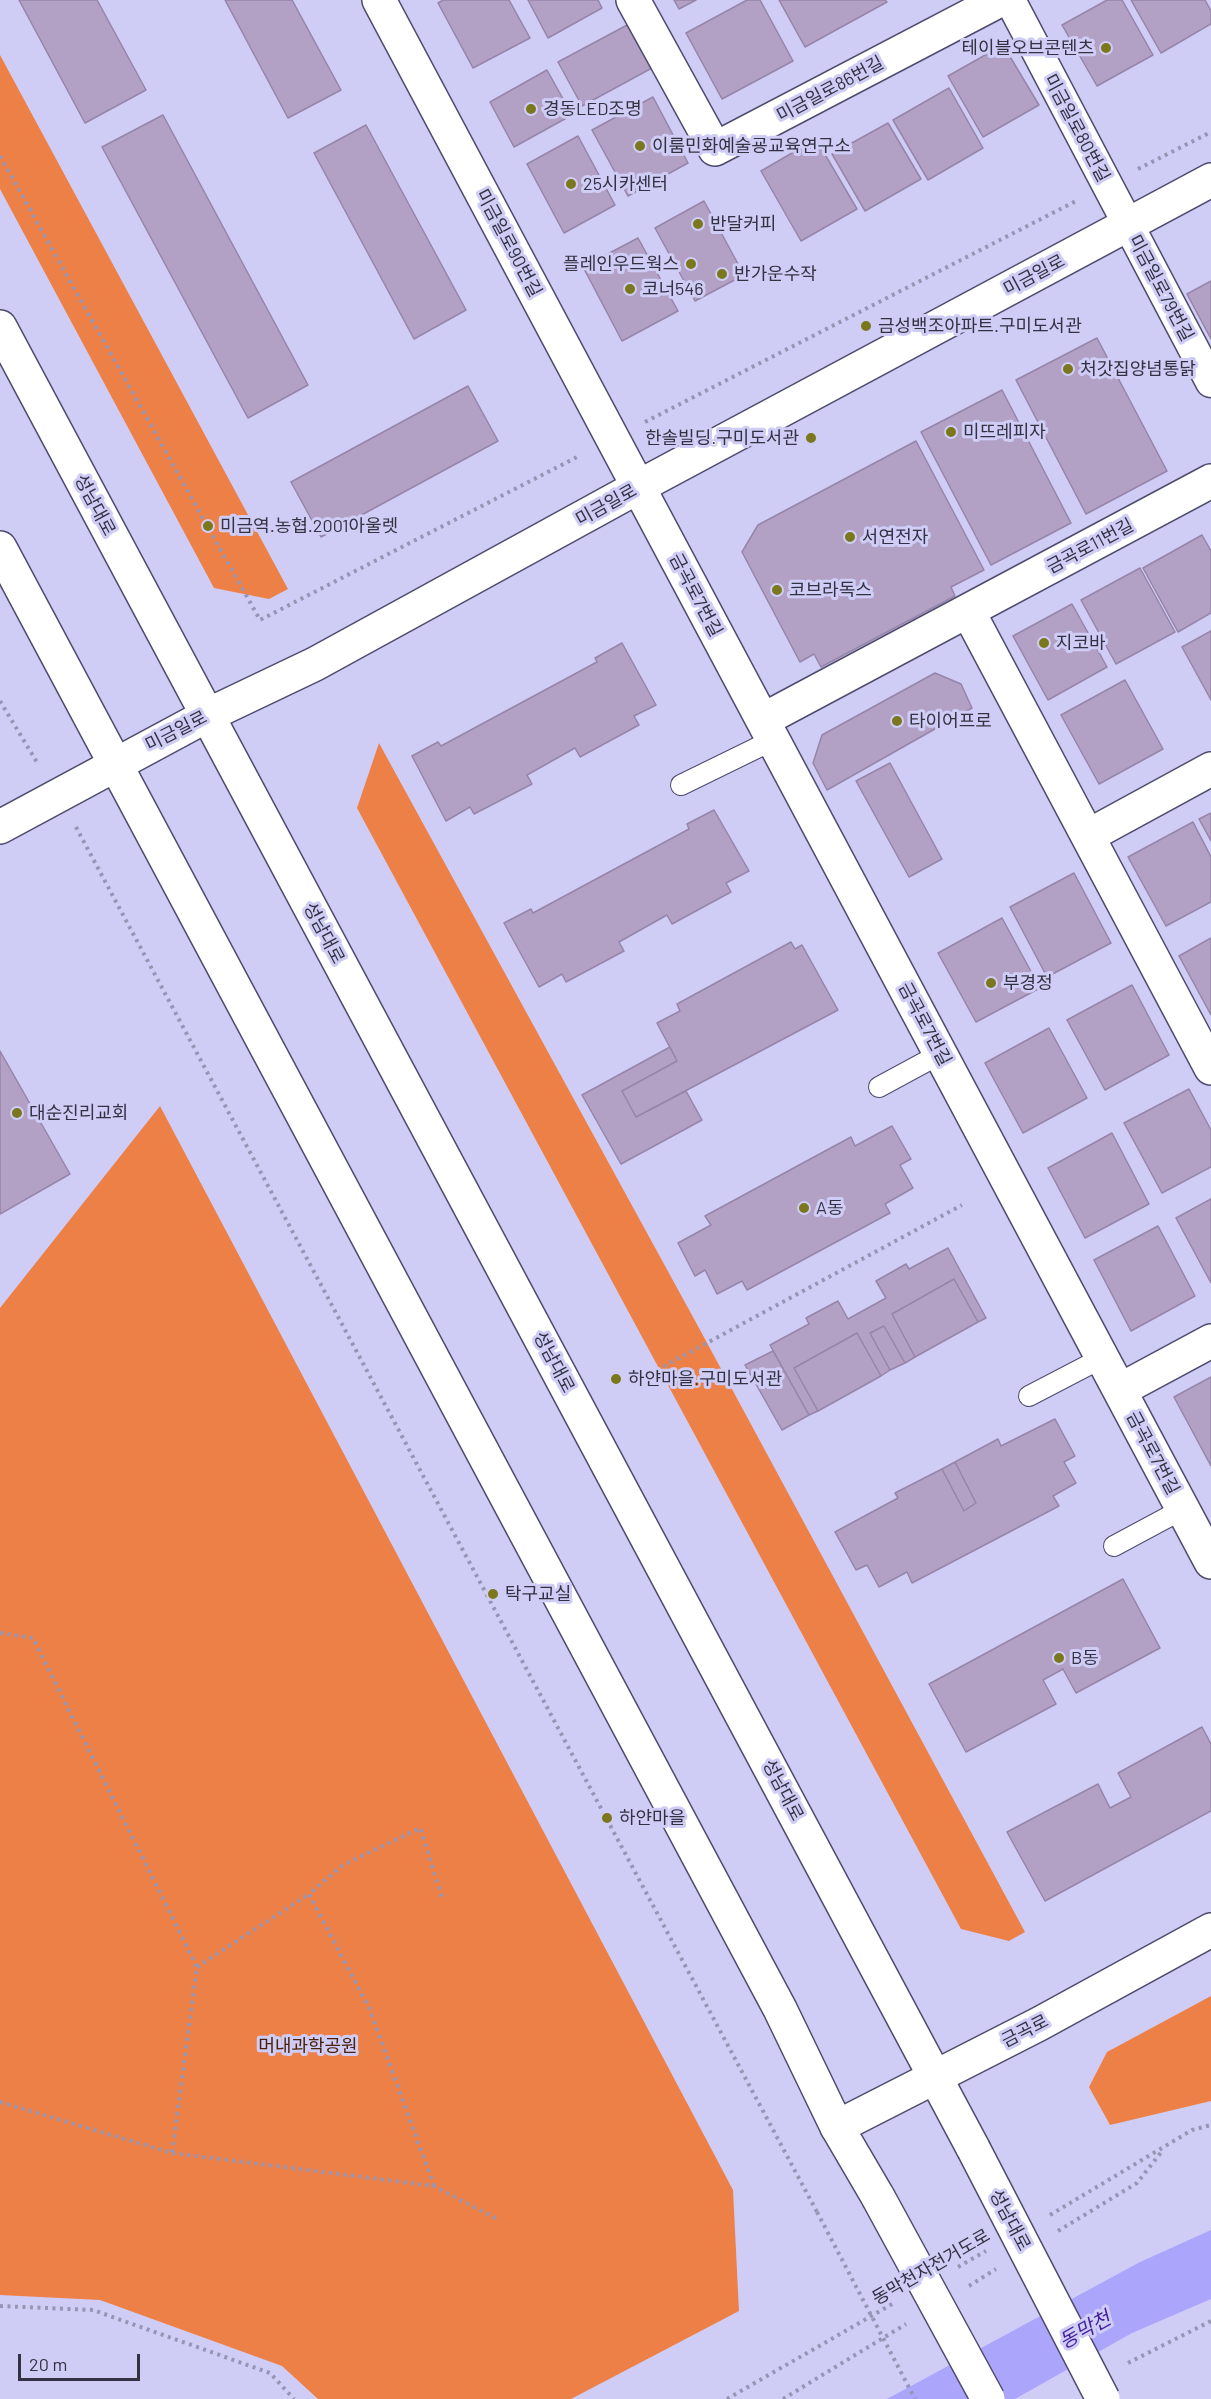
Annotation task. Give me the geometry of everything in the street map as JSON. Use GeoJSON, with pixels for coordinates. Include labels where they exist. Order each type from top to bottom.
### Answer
{"type":"FeatureCollection","features":[{"type":"Feature","properties":{"kind":"street","name":"미금일로90번길"},"geometry":{"type":"LineString","coordinates":[[379,0],[638,487]]}},
{"type":"Feature","properties":{"kind":"street","name":"미금일로86번길"},"geometry":{"type":"LineString","coordinates":[[633,0],[715,149],[1000,0]]}},
{"type":"Feature","properties":{"kind":"street","name":"미금일로80번길"},"geometry":{"type":"LineString","coordinates":[[1010,0],[1129,225]]}},
{"type":"Feature","properties":{"kind":"street","name":"미금일로"},"geometry":{"type":"LineString","coordinates":[[0,827],[208,715],[315,664],[638,487],[1211,180]]}},
{"type":"Feature","properties":{"kind":"street","name":"미금일로79번길"},"geometry":{"type":"LineString","coordinates":[[1129,225],[1211,382]]}},
{"type":"Feature","properties":{"kind":"street","name":"성남대로"},"geometry":{"type":"LineString","coordinates":[[0,327],[936,2076],[1103,2399]]}},
{"type":"Feature","properties":{"kind":"street","name":"금곡로11번길"},"geometry":{"type":"LineString","coordinates":[[768,730],[968,611],[1211,482]]}},
{"type":"Feature","properties":{"kind":"street","name":"금곡로7번길"},"geometry":{"type":"LineString","coordinates":[[638,487],[1211,1562]]}},
{"type":"Feature","properties":{"kind":"street"},"geometry":{"type":"LineString","coordinates":[[0,548],[780,2009],[837,2127],[878,2197],[988,2399]]}},
{"type":"Feature","properties":{"kind":"street"},"geometry":{"type":"LineString","coordinates":[[968,611],[1211,1068]]}},
{"type":"Feature","properties":{"kind":"street"},"geometry":{"type":"LineString","coordinates":[[1088,836],[1211,769]]}},
{"type":"Feature","properties":{"kind":"street"},"geometry":{"type":"LineString","coordinates":[[1120,1390],[1211,1341]]}},
{"type":"Feature","properties":{"kind":"street","name":"금곡로"},"geometry":{"type":"LineString","coordinates":[[837,2127],[1039,2024],[1211,1930]]}},
{"type":"Feature","properties":{"kind":"lane"},"geometry":{"type":"LineString","coordinates":[[681,785],[768,730]]}},
{"type":"Feature","properties":{"kind":"lane"},"geometry":{"type":"LineString","coordinates":[[879,1087],[940,1054]]}},
{"type":"Feature","properties":{"kind":"lane"},"geometry":{"type":"LineString","coordinates":[[1029,1396],[1102,1358]]}},
{"type":"Feature","properties":{"kind":"lane"},"geometry":{"type":"LineString","coordinates":[[1114,1546],[1183,1509]]}},
{"type":"Feature","properties":{"kind":"path"},"geometry":{"type":"LineString","coordinates":[[1137,170],[1211,132]]}},
{"type":"Feature","properties":{"kind":"path"},"geometry":{"type":"LineString","coordinates":[[0,156],[260,620],[588,452]]}},
{"type":"Feature","properties":{"kind":"path"},"geometry":{"type":"LineString","coordinates":[[640,424],[1084,197]]}},
{"type":"Feature","properties":{"kind":"path"},"geometry":{"type":"LineString","coordinates":[[75,825],[915,2399]]}},
{"type":"Feature","properties":{"kind":"path"},"geometry":{"type":"LineString","coordinates":[[657,1370],[962,1205]]}},
{"type":"Feature","properties":{"kind":"path"},"geometry":{"type":"LineString","coordinates":[[0,1633],[33,1638],[197,1967],[172,2153]]}},
{"type":"Feature","properties":{"kind":"path"},"geometry":{"type":"LineString","coordinates":[[197,1967],[309,1894],[343,1865],[420,1828],[444,1900]]}},
{"type":"Feature","properties":{"kind":"path"},"geometry":{"type":"LineString","coordinates":[[309,1894],[370,2010],[434,2186]]}},
{"type":"Feature","properties":{"kind":"path"},"geometry":{"type":"LineString","coordinates":[[0,2102],[172,2153],[434,2186],[496,2220]]}},
{"type":"Feature","properties":{"kind":"path"},"geometry":{"type":"LineString","coordinates":[[1042,2219],[1192,2130],[1211,2125]]}},
{"type":"Feature","properties":{"kind":"path"},"geometry":{"type":"LineString","coordinates":[[1056,2232],[1137,2183],[1165,2147]]}},
{"type":"Feature","properties":{"kind":"path","name":"동막천자전거도로"},"geometry":{"type":"LineString","coordinates":[[951,2271],[991,2248]]}},
{"type":"Feature","properties":{"kind":"path"},"geometry":{"type":"LineString","coordinates":[[965,2288],[1006,2263]]}},
{"type":"Feature","properties":{"kind":"path","name":"동막천자전거도로"},"geometry":{"type":"LineString","coordinates":[[727,2399],[900,2300]]}},
{"type":"Feature","properties":{"kind":"path"},"geometry":{"type":"LineString","coordinates":[[0,2306],[93,2310],[270,2373],[294,2399]]}},
{"type":"Feature","properties":{"kind":"path"},"geometry":{"type":"LineString","coordinates":[[783,2399],[915,2319]]}},
{"type":"Feature","properties":{"kind":"path"},"geometry":{"type":"LineString","coordinates":[[1119,2368],[1211,2321]]}},
{"type":"Feature","properties":{"kind":"green space"},"geometry":{"type":"Polygon","coordinates":[[[0,55],[288,589],[269,599],[214,588],[0,189],[0,55]]]}},
{"type":"Feature","properties":{"kind":"green space"},"geometry":{"type":"Polygon","coordinates":[[[379,743],[699,1328],[1025,1932],[1009,1941],[961,1929],[357,808],[379,743]]]}},
{"type":"Feature","properties":{"kind":"green space","name":"머내과학공원"},"geometry":{"type":"Polygon","coordinates":[[[160,1106],[733,2190],[739,2311],[571,2399],[318,2399],[282,2366],[100,2300],[0,2295],[0,1308],[160,1106]]]}},
{"type":"Feature","properties":{"kind":"green space"},"geometry":{"type":"Polygon","coordinates":[[[1211,1996],[1211,2101],[1110,2125],[1089,2087],[1107,2052],[1211,1996]]]}},
{"type":"Feature","properties":{"kind":"water","name":"동막천"},"geometry":{"type":"Polygon","coordinates":[[[1211,2230],[1211,2299],[1132,2333],[1015,2399],[887,2399],[1140,2262],[1211,2230]]]}},
{"type":"Feature","properties":{"kind":"building"},"geometry":{"type":"Polygon","coordinates":[[[19,0],[97,0],[146,90],[85,123],[19,0]]]}},
{"type":"Feature","properties":{"kind":"building"},"geometry":{"type":"Polygon","coordinates":[[[225,0],[292,0],[341,90],[288,118],[225,0]]]}},
{"type":"Feature","properties":{"kind":"building"},"geometry":{"type":"Polygon","coordinates":[[[443,0],[509,0],[530,38],[473,68],[438,3],[443,0]]]}},
{"type":"Feature","properties":{"kind":"building"},"geometry":{"type":"Polygon","coordinates":[[[528,0],[598,0],[602,8],[548,38],[528,0]]]}},
{"type":"Feature","properties":{"kind":"building"},"geometry":{"type":"Polygon","coordinates":[[[674,0],[696,0],[679,9],[674,0]]]}},
{"type":"Feature","properties":{"kind":"building"},"geometry":{"type":"Polygon","coordinates":[[[747,0],[760,0],[793,61],[722,99],[686,33],[747,0]]]}},
{"type":"Feature","properties":{"kind":"building"},"geometry":{"type":"Polygon","coordinates":[[[779,0],[885,0],[887,2],[805,47],[779,0]]]}},
{"type":"Feature","properties":{"kind":"building"},"geometry":{"type":"Polygon","coordinates":[[[1107,0],[1122,0],[1153,55],[1097,86],[1062,25],[1107,0]]]}},
{"type":"Feature","properties":{"kind":"building"},"geometry":{"type":"Polygon","coordinates":[[[1131,0],[1205,0],[1211,11],[1211,24],[1161,53],[1131,0]]]}},
{"type":"Feature","properties":{"kind":"building"},"geometry":{"type":"Polygon","coordinates":[[[629,24],[652,68],[582,106],[558,62],[629,24]]]}},
{"type":"Feature","properties":{"kind":"building"},"geometry":{"type":"Polygon","coordinates":[[[1003,45],[1039,105],[983,137],[948,76],[1003,45]]]}},
{"type":"Feature","properties":{"kind":"building","name":"경동LED조명"},"geometry":{"type":"Polygon","coordinates":[[[547,70],[572,115],[514,147],[490,102],[547,70]]]}},
{"type":"Feature","properties":{"kind":"building"},"geometry":{"type":"Polygon","coordinates":[[[949,88],[983,148],[928,180],[893,120],[949,88]]]}},
{"type":"Feature","properties":{"kind":"building","name":"이룸민화예술굥교육연구소"},"geometry":{"type":"Polygon","coordinates":[[[653,97],[688,163],[628,196],[592,130],[653,97]]]}},
{"type":"Feature","properties":{"kind":"building"},"geometry":{"type":"Polygon","coordinates":[[[163,115],[308,385],[248,418],[102,147],[163,115]]]}},
{"type":"Feature","properties":{"kind":"building"},"geometry":{"type":"Polygon","coordinates":[[[888,123],[921,179],[865,211],[832,154],[888,123]]]}},
{"type":"Feature","properties":{"kind":"building"},"geometry":{"type":"Polygon","coordinates":[[[366,125],[466,310],[414,339],[314,153],[366,125]]]}},
{"type":"Feature","properties":{"kind":"building","name":"25시카센터"},"geometry":{"type":"Polygon","coordinates":[[[578,136],[615,205],[564,233],[527,164],[578,136]]]}},
{"type":"Feature","properties":{"kind":"building"},"geometry":{"type":"Polygon","coordinates":[[[816,139],[857,209],[801,241],[761,171],[816,139]]]}},
{"type":"Feature","properties":{"kind":"building"},"geometry":{"type":"Polygon","coordinates":[[[704,201],[744,275],[695,301],[655,228],[704,201]]]}},
{"type":"Feature","properties":{"kind":"building","name":"코너546"},"geometry":{"type":"Polygon","coordinates":[[[638,238],[678,311],[622,341],[583,267],[638,238]]]}},
{"type":"Feature","properties":{"kind":"building"},"geometry":{"type":"Polygon","coordinates":[[[1211,281],[1211,339],[1187,294],[1211,281]]]}},
{"type":"Feature","properties":{"kind":"building"},"geometry":{"type":"Polygon","coordinates":[[[1097,338],[1167,471],[1086,514],[1016,380],[1097,338]]]}},
{"type":"Feature","properties":{"kind":"building"},"geometry":{"type":"Polygon","coordinates":[[[468,386],[498,441],[321,537],[291,482],[468,386]]]}},
{"type":"Feature","properties":{"kind":"building"},"geometry":{"type":"Polygon","coordinates":[[[1002,390],[1071,523],[991,565],[921,432],[1002,390]]]}},
{"type":"Feature","properties":{"kind":"building"},"geometry":{"type":"Polygon","coordinates":[[[916,441],[984,570],[951,587],[955,596],[821,667],[814,654],[800,662],[742,552],[758,525],[916,441]]]}},
{"type":"Feature","properties":{"kind":"building"},"geometry":{"type":"Polygon","coordinates":[[[1202,535],[1211,551],[1211,613],[1178,632],[1143,568],[1202,535]]]}},
{"type":"Feature","properties":{"kind":"building"},"geometry":{"type":"Polygon","coordinates":[[[1140,568],[1175,632],[1116,664],[1081,600],[1140,568]]]}},
{"type":"Feature","properties":{"kind":"building"},"geometry":{"type":"Polygon","coordinates":[[[1072,604],[1107,667],[1048,700],[1013,636],[1072,604]]]}},
{"type":"Feature","properties":{"kind":"building"},"geometry":{"type":"Polygon","coordinates":[[[1211,631],[1211,700],[1182,647],[1211,631]]]}},
{"type":"Feature","properties":{"kind":"building"},"geometry":{"type":"Polygon","coordinates":[[[622,643],[656,705],[634,716],[639,725],[580,757],[575,748],[527,775],[532,784],[474,814],[470,807],[446,821],[412,756],[438,742],[441,746],[597,662],[595,658],[622,643]]]}},
{"type":"Feature","properties":{"kind":"building","name":"타이어프로"},"geometry":{"type":"Polygon","coordinates":[[[935,673],[961,684],[972,708],[827,790],[813,763],[822,735],[935,673]]]}},
{"type":"Feature","properties":{"kind":"building"},"geometry":{"type":"Polygon","coordinates":[[[1125,680],[1163,749],[1099,784],[1061,715],[1125,680]]]}},
{"type":"Feature","properties":{"kind":"building"},"geometry":{"type":"Polygon","coordinates":[[[890,763],[942,859],[909,877],[856,781],[890,763]]]}},
{"type":"Feature","properties":{"kind":"building"},"geometry":{"type":"Polygon","coordinates":[[[714,810],[749,871],[726,883],[731,892],[672,924],[667,915],[619,942],[624,951],[566,982],[562,974],[539,987],[504,923],[531,909],[533,913],[689,829],[687,824],[714,810]]]}},
{"type":"Feature","properties":{"kind":"building"},"geometry":{"type":"Polygon","coordinates":[[[1211,813],[1211,841],[1199,819],[1211,813]]]}},
{"type":"Feature","properties":{"kind":"building"},"geometry":{"type":"Polygon","coordinates":[[[1193,822],[1211,857],[1211,902],[1166,926],[1128,857],[1193,822]]]}},
{"type":"Feature","properties":{"kind":"building"},"geometry":{"type":"Polygon","coordinates":[[[1074,873],[1111,943],[1047,977],[1010,907],[1074,873]]]}},
{"type":"Feature","properties":{"kind":"building"},"geometry":{"type":"Polygon","coordinates":[[[1002,918],[1040,988],[976,1022],[938,953],[1002,918]]]}},
{"type":"Feature","properties":{"kind":"building"},"geometry":{"type":"Polygon","coordinates":[[[1211,938],[1211,1015],[1179,956],[1211,938]]]}},
{"type":"Feature","properties":{"kind":"building"},"geometry":{"type":"Polygon","coordinates":[[[791,942],[795,949],[802,945],[838,1010],[636,1117],[622,1091],[677,1061],[657,1023],[680,1011],[677,1004],[791,942]]]}},
{"type":"Feature","properties":{"kind":"building"},"geometry":{"type":"Polygon","coordinates":[[[1132,985],[1169,1055],[1105,1090],[1067,1020],[1132,985]]]}},
{"type":"Feature","properties":{"kind":"building"},"geometry":{"type":"Polygon","coordinates":[[[1049,1028],[1087,1098],[1023,1133],[985,1063],[1049,1028]]]}},
{"type":"Feature","properties":{"kind":"building"},"geometry":{"type":"Polygon","coordinates":[[[670,1047],[677,1061],[622,1091],[636,1117],[686,1091],[702,1120],[621,1164],[582,1095],[670,1047]]]}},
{"type":"Feature","properties":{"kind":"building","name":"대순진리교회"},"geometry":{"type":"Polygon","coordinates":[[[0,1051],[70,1174],[0,1214],[0,1051]]]}},
{"type":"Feature","properties":{"kind":"building"},"geometry":{"type":"Polygon","coordinates":[[[1189,1089],[1211,1130],[1211,1167],[1162,1193],[1124,1123],[1189,1089]]]}},
{"type":"Feature","properties":{"kind":"building","name":"A동"},"geometry":{"type":"Polygon","coordinates":[[[892,1126],[911,1159],[900,1165],[913,1188],[885,1204],[890,1213],[747,1290],[742,1281],[717,1294],[705,1270],[695,1276],[678,1243],[711,1225],[705,1216],[851,1137],[855,1146],[892,1126]]]}},
{"type":"Feature","properties":{"kind":"building"},"geometry":{"type":"Polygon","coordinates":[[[1112,1133],[1149,1204],[1085,1238],[1048,1168],[1112,1133]]]}},
{"type":"Feature","properties":{"kind":"building"},"geometry":{"type":"Polygon","coordinates":[[[1211,1199],[1211,1283],[1176,1218],[1211,1199]]]}},
{"type":"Feature","properties":{"kind":"building"},"geometry":{"type":"Polygon","coordinates":[[[1158,1226],[1195,1296],[1131,1331],[1094,1260],[1158,1226]]]}},
{"type":"Feature","properties":{"kind":"building"},"geometry":{"type":"Polygon","coordinates":[[[948,1248],[986,1318],[978,1322],[954,1279],[892,1314],[915,1357],[905,1363],[884,1326],[870,1333],[890,1370],[881,1376],[857,1333],[794,1368],[818,1411],[809,1415],[770,1345],[809,1324],[806,1318],[838,1301],[848,1319],[886,1298],[876,1281],[906,1264],[909,1269],[948,1248]]]}},
{"type":"Feature","properties":{"kind":"building"},"geometry":{"type":"Polygon","coordinates":[[[954,1279],[978,1322],[915,1357],[892,1314],[954,1279]]]}},
{"type":"Feature","properties":{"kind":"building"},"geometry":{"type":"Polygon","coordinates":[[[884,1326],[905,1363],[890,1370],[870,1333],[884,1326]]]}},
{"type":"Feature","properties":{"kind":"building"},"geometry":{"type":"Polygon","coordinates":[[[857,1333],[881,1376],[818,1411],[794,1368],[857,1333]]]}},
{"type":"Feature","properties":{"kind":"building"},"geometry":{"type":"Polygon","coordinates":[[[773,1351],[809,1415],[782,1430],[745,1365],[773,1351]]]}},
{"type":"Feature","properties":{"kind":"building"},"geometry":{"type":"Polygon","coordinates":[[[1211,1377],[1211,1466],[1174,1397],[1211,1377]]]}},
{"type":"Feature","properties":{"kind":"building"},"geometry":{"type":"Polygon","coordinates":[[[1055,1419],[1075,1456],[1064,1462],[1076,1483],[1053,1496],[1059,1506],[912,1583],[907,1572],[879,1587],[867,1565],[856,1570],[835,1532],[898,1498],[895,1493],[942,1469],[964,1511],[976,1503],[955,1462],[998,1439],[1001,1446],[1055,1419]]]}},
{"type":"Feature","properties":{"kind":"building"},"geometry":{"type":"Polygon","coordinates":[[[955,1462],[976,1503],[964,1511],[942,1469],[955,1462]]]}},
{"type":"Feature","properties":{"kind":"building","name":"B동"},"geometry":{"type":"Polygon","coordinates":[[[1123,1579],[1160,1648],[1076,1693],[1063,1669],[1043,1680],[1056,1704],[966,1752],[929,1684],[1123,1579]]]}},
{"type":"Feature","properties":{"kind":"building"},"geometry":{"type":"Polygon","coordinates":[[[1202,1727],[1211,1744],[1211,1811],[1045,1901],[1007,1832],[1098,1784],[1110,1808],[1131,1797],[1118,1773],[1202,1727]]]}},
{"type":"Feature","properties":{"kind":"place","name":"테이블오브콘텐츠"},"geometry":{"type":"Point","coordinates":[1106,48]}},
{"type":"Feature","properties":{"kind":"place","name":"경동LED조명"},"geometry":{"type":"Point","coordinates":[531,109]}},
{"type":"Feature","properties":{"kind":"place","name":"이룸민화예술굥교육연구소"},"geometry":{"type":"Point","coordinates":[640,146]}},
{"type":"Feature","properties":{"kind":"place","name":"25시카센터"},"geometry":{"type":"Point","coordinates":[571,184]}},
{"type":"Feature","properties":{"kind":"place","name":"반달커피"},"geometry":{"type":"Point","coordinates":[698,224]}},
{"type":"Feature","properties":{"kind":"place","name":"플레인우드웍스"},"geometry":{"type":"Point","coordinates":[691,264]}},
{"type":"Feature","properties":{"kind":"place","name":"반가운수작"},"geometry":{"type":"Point","coordinates":[722,274]}},
{"type":"Feature","properties":{"kind":"place","name":"코너546"},"geometry":{"type":"Point","coordinates":[630,289]}},
{"type":"Feature","properties":{"kind":"place","name":"금성백조아파트.구미도서관"},"geometry":{"type":"Point","coordinates":[866,326]}},
{"type":"Feature","properties":{"kind":"place","name":"처갓집양념통닭"},"geometry":{"type":"Point","coordinates":[1068,369]}},
{"type":"Feature","properties":{"kind":"place","name":"미뜨레피자"},"geometry":{"type":"Point","coordinates":[951,432]}},
{"type":"Feature","properties":{"kind":"place","name":"한솔빌딩.구미도서관"},"geometry":{"type":"Point","coordinates":[811,438]}},
{"type":"Feature","properties":{"kind":"place","name":"미금역.농협.2001아울렛"},"geometry":{"type":"Point","coordinates":[208,526]}},
{"type":"Feature","properties":{"kind":"place","name":"서연전자"},"geometry":{"type":"Point","coordinates":[850,537]}},
{"type":"Feature","properties":{"kind":"place","name":"코브라독스"},"geometry":{"type":"Point","coordinates":[777,590]}},
{"type":"Feature","properties":{"kind":"place","name":"지코바"},"geometry":{"type":"Point","coordinates":[1044,643]}},
{"type":"Feature","properties":{"kind":"place","name":"타이어프로"},"geometry":{"type":"Point","coordinates":[897,721]}},
{"type":"Feature","properties":{"kind":"place","name":"부경정"},"geometry":{"type":"Point","coordinates":[991,983]}},
{"type":"Feature","properties":{"kind":"place","name":"대순진리교회"},"geometry":{"type":"Point","coordinates":[17,1113]}},
{"type":"Feature","properties":{"kind":"place","name":"A동"},"geometry":{"type":"Point","coordinates":[804,1208]}},
{"type":"Feature","properties":{"kind":"place","name":"하얀마을.구미도서관"},"geometry":{"type":"Point","coordinates":[616,1379]}},
{"type":"Feature","properties":{"kind":"place","name":"탁구교실"},"geometry":{"type":"Point","coordinates":[493,1594]}},
{"type":"Feature","properties":{"kind":"place","name":"B동"},"geometry":{"type":"Point","coordinates":[1059,1658]}},
{"type":"Feature","properties":{"kind":"place","name":"하얀마을"},"geometry":{"type":"Point","coordinates":[607,1818]}}]}
